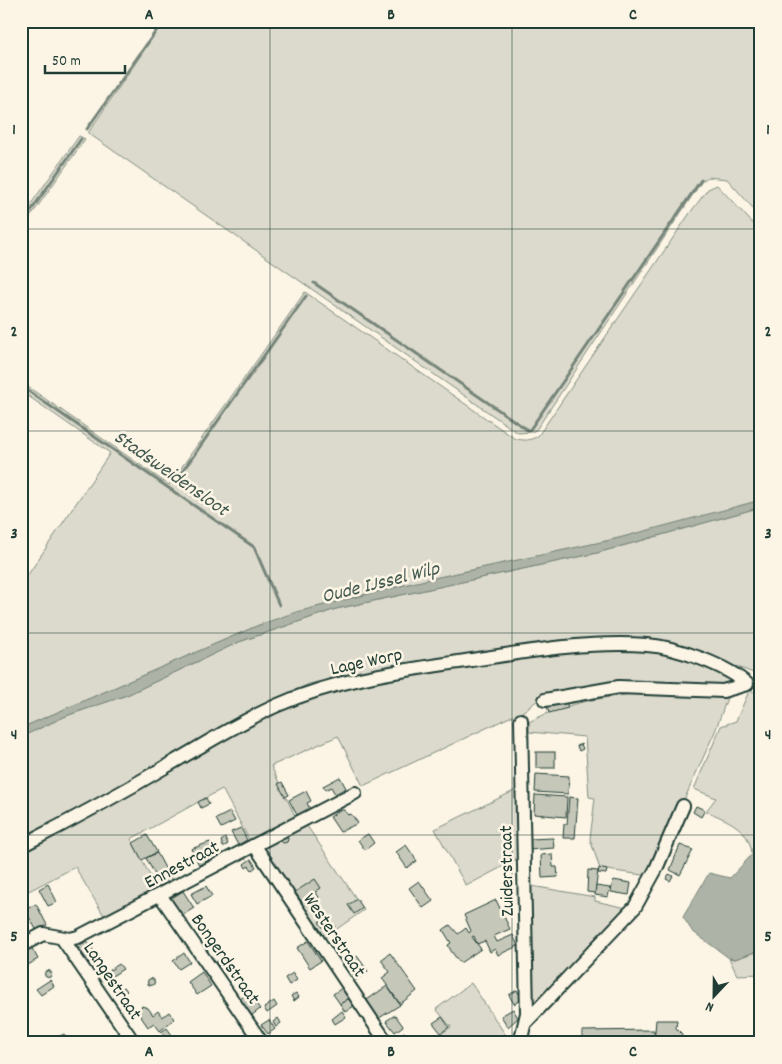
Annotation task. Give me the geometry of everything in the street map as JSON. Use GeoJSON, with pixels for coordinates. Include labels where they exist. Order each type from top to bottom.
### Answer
{"type":"FeatureCollection","features":[{"type":"Feature","properties":{"kind":"street","name":"Lage Worp"},"geometry":{"type":"LineString","coordinates":[[21,846],[89,811],[250,718],[318,690],[372,676],[548,649],[621,644],[647,645],[673,650],[722,668],[738,676],[747,684],[723,691],[620,687],[545,700]]}},
{"type":"Feature","properties":{"kind":"street","name":"Zuiderstraat"},"geometry":{"type":"LineString","coordinates":[[520,1043],[526,1022],[521,720]]}},
{"type":"Feature","properties":{"kind":"street","name":"Ennestraat"},"geometry":{"type":"LineString","coordinates":[[21,946],[43,934],[62,938],[78,937],[355,793]]}},
{"type":"Feature","properties":{"kind":"street","name":"Zuiderstraat"},"geometry":{"type":"LineString","coordinates":[[526,1022],[636,907],[656,869],[683,806]]}},
{"type":"Feature","properties":{"kind":"street","name":"Westerstraat"},"geometry":{"type":"LineString","coordinates":[[255,846],[387,1043]]}},
{"type":"Feature","properties":{"kind":"street","name":"Bongerdstraat"},"geometry":{"type":"LineString","coordinates":[[160,895],[262,1043]]}},
{"type":"Feature","properties":{"kind":"street","name":"Langestraat"},"geometry":{"type":"LineString","coordinates":[[62,938],[134,1043]]}},
{"type":"Feature","properties":{"kind":"shaded area"},"geometry":{"type":"Polygon","coordinates":[[[164,21],[761,21],[761,217],[727,179],[708,177],[702,181],[536,430],[518,433],[88,133],[164,21]]]}},
{"type":"Feature","properties":{"kind":"shaded area"},"geometry":{"type":"Polygon","coordinates":[[[79,136],[85,139],[21,230],[21,218],[79,136]]]}},
{"type":"Feature","properties":{"kind":"shaded area"},"geometry":{"type":"Polygon","coordinates":[[[717,185],[761,232],[761,500],[633,535],[391,588],[303,611],[259,625],[21,728],[21,585],[110,453],[21,391],[21,382],[169,485],[305,292],[514,438],[529,440],[538,436],[690,213],[708,189],[717,185]]]}},
{"type":"Feature","properties":{"kind":"shaded area"},"geometry":{"type":"Polygon","coordinates":[[[761,500],[761,507],[597,553],[336,609],[239,642],[127,695],[66,716],[21,737],[21,728],[259,625],[296,612],[425,580],[615,539],[761,500]]]}},
{"type":"Feature","properties":{"kind":"shaded area"},"geometry":{"type":"Polygon","coordinates":[[[761,507],[761,676],[681,645],[649,639],[608,638],[426,660],[352,674],[309,684],[265,704],[24,837],[21,830],[21,737],[66,716],[127,695],[239,642],[336,609],[597,553],[761,507]]]}},
{"type":"Feature","properties":{"kind":"shaded area"},"geometry":{"type":"Polygon","coordinates":[[[620,648],[668,651],[697,660],[734,680],[734,685],[584,689],[538,700],[517,716],[512,716],[363,786],[338,736],[271,766],[297,820],[252,845],[222,789],[131,839],[158,891],[106,919],[75,867],[21,895],[21,852],[132,794],[239,730],[268,715],[323,695],[364,683],[406,674],[492,661],[620,648]]]}},
{"type":"Feature","properties":{"kind":"shaded area"},"geometry":{"type":"Polygon","coordinates":[[[749,691],[761,692],[761,845],[752,854],[747,837],[742,831],[729,822],[706,811],[716,798],[694,789],[721,726],[736,721],[749,691]]]}},
{"type":"Feature","properties":{"kind":"shaded area"},"geometry":{"type":"Polygon","coordinates":[[[634,694],[728,695],[716,729],[650,876],[600,869],[590,839],[595,798],[589,797],[585,737],[529,732],[529,722],[567,706],[634,694]]]}},
{"type":"Feature","properties":{"kind":"shaded area"},"geometry":{"type":"Polygon","coordinates":[[[518,789],[519,858],[466,886],[435,829],[518,789]]]}},
{"type":"Feature","properties":{"kind":"shaded area"},"geometry":{"type":"Polygon","coordinates":[[[305,823],[364,910],[321,940],[263,847],[305,823]]]}},
{"type":"Feature","properties":{"kind":"shaded area"},"geometry":{"type":"Polygon","coordinates":[[[761,845],[761,950],[735,959],[729,958],[692,931],[683,917],[709,873],[730,878],[761,845]]]}},
{"type":"Feature","properties":{"kind":"shaded area"},"geometry":{"type":"Polygon","coordinates":[[[526,885],[595,897],[595,901],[631,909],[536,1007],[529,984],[526,885]]]}},
{"type":"Feature","properties":{"kind":"shaded area"},"geometry":{"type":"Polygon","coordinates":[[[761,950],[761,974],[737,975],[729,958],[735,959],[761,950]]]}},
{"type":"Feature","properties":{"kind":"shaded area"},"geometry":{"type":"Polygon","coordinates":[[[471,983],[511,1043],[437,1043],[434,1039],[451,1027],[436,1009],[471,983]]]}},
{"type":"Feature","properties":{"kind":"building"},"geometry":{"type":"Polygon","coordinates":[[[566,701],[568,708],[549,713],[547,706],[566,701]]]}},
{"type":"Feature","properties":{"kind":"building"},"geometry":{"type":"Polygon","coordinates":[[[581,744],[583,749],[579,751],[577,746],[581,744]]]}},
{"type":"Feature","properties":{"kind":"building"},"geometry":{"type":"Polygon","coordinates":[[[536,752],[555,752],[555,768],[536,768],[536,752]]]}},
{"type":"Feature","properties":{"kind":"building"},"geometry":{"type":"Polygon","coordinates":[[[536,774],[569,776],[568,794],[535,792],[536,774]]]}},
{"type":"Feature","properties":{"kind":"building"},"geometry":{"type":"Polygon","coordinates":[[[340,777],[346,788],[335,794],[331,787],[325,790],[323,786],[340,777]]]}},
{"type":"Feature","properties":{"kind":"building"},"geometry":{"type":"Polygon","coordinates":[[[282,782],[289,795],[285,797],[278,784],[282,782]]]}},
{"type":"Feature","properties":{"kind":"building"},"geometry":{"type":"Polygon","coordinates":[[[306,791],[311,801],[307,803],[310,809],[297,815],[289,800],[306,791]]]}},
{"type":"Feature","properties":{"kind":"building"},"geometry":{"type":"Polygon","coordinates":[[[535,795],[567,797],[566,817],[534,814],[535,795]]]}},
{"type":"Feature","properties":{"kind":"building"},"geometry":{"type":"Polygon","coordinates":[[[569,797],[578,798],[575,838],[563,838],[564,824],[567,824],[569,797]]]}},
{"type":"Feature","properties":{"kind":"building"},"geometry":{"type":"Polygon","coordinates":[[[206,798],[209,804],[201,808],[198,802],[206,798]]]}},
{"type":"Feature","properties":{"kind":"building"},"geometry":{"type":"Polygon","coordinates":[[[696,806],[705,810],[701,817],[693,812],[696,806]]]}},
{"type":"Feature","properties":{"kind":"building"},"geometry":{"type":"Polygon","coordinates":[[[340,810],[344,810],[348,815],[351,814],[358,823],[340,832],[330,817],[340,810]]]}},
{"type":"Feature","properties":{"kind":"building"},"geometry":{"type":"Polygon","coordinates":[[[230,812],[235,821],[221,828],[216,819],[230,812]]]}},
{"type":"Feature","properties":{"kind":"building"},"geometry":{"type":"Polygon","coordinates":[[[241,828],[247,840],[238,845],[231,832],[241,828]]]}},
{"type":"Feature","properties":{"kind":"building"},"geometry":{"type":"Polygon","coordinates":[[[368,834],[374,843],[365,850],[358,840],[368,834]]]}},
{"type":"Feature","properties":{"kind":"building"},"geometry":{"type":"Polygon","coordinates":[[[147,835],[157,852],[142,860],[133,843],[147,835]]]}},
{"type":"Feature","properties":{"kind":"building"},"geometry":{"type":"Polygon","coordinates":[[[284,835],[288,839],[284,843],[280,839],[284,835]]]}},
{"type":"Feature","properties":{"kind":"building"},"geometry":{"type":"Polygon","coordinates":[[[225,838],[228,844],[223,847],[221,841],[225,838]]]}},
{"type":"Feature","properties":{"kind":"building"},"geometry":{"type":"Polygon","coordinates":[[[553,838],[554,848],[529,850],[529,839],[553,838]]]}},
{"type":"Feature","properties":{"kind":"building"},"geometry":{"type":"Polygon","coordinates":[[[210,842],[215,851],[207,856],[209,860],[199,865],[191,849],[210,842]]]}},
{"type":"Feature","properties":{"kind":"building"},"geometry":{"type":"Polygon","coordinates":[[[406,845],[417,861],[407,868],[396,852],[406,845]]]}},
{"type":"Feature","properties":{"kind":"building"},"geometry":{"type":"Polygon","coordinates":[[[680,845],[693,850],[680,875],[670,870],[680,845]]]}},
{"type":"Feature","properties":{"kind":"building"},"geometry":{"type":"Polygon","coordinates":[[[157,853],[173,883],[162,888],[146,858],[157,853]]]}},
{"type":"Feature","properties":{"kind":"building"},"geometry":{"type":"Polygon","coordinates":[[[552,854],[553,867],[557,867],[558,877],[542,878],[541,855],[552,854]]]}},
{"type":"Feature","properties":{"kind":"building"},"geometry":{"type":"Polygon","coordinates":[[[251,859],[256,867],[252,870],[249,866],[246,868],[244,864],[251,859]]]}},
{"type":"Feature","properties":{"kind":"building"},"geometry":{"type":"Polygon","coordinates":[[[599,868],[607,870],[606,874],[598,873],[599,868]]]}},
{"type":"Feature","properties":{"kind":"building"},"geometry":{"type":"Polygon","coordinates":[[[588,870],[598,871],[595,893],[587,892],[588,870]]]}},
{"type":"Feature","properties":{"kind":"building"},"geometry":{"type":"Polygon","coordinates":[[[669,874],[673,876],[670,881],[666,879],[669,874]]]}},
{"type":"Feature","properties":{"kind":"building"},"geometry":{"type":"Polygon","coordinates":[[[315,879],[321,888],[315,892],[319,897],[307,905],[304,900],[302,902],[295,892],[315,879]]]}},
{"type":"Feature","properties":{"kind":"building"},"geometry":{"type":"Polygon","coordinates":[[[613,880],[631,883],[629,895],[611,892],[613,880]]]}},
{"type":"Feature","properties":{"kind":"building"},"geometry":{"type":"Polygon","coordinates":[[[419,881],[433,901],[423,908],[409,888],[419,881]]]}},
{"type":"Feature","properties":{"kind":"building"},"geometry":{"type":"Polygon","coordinates":[[[48,884],[57,902],[48,906],[39,889],[48,884]]]}},
{"type":"Feature","properties":{"kind":"building"},"geometry":{"type":"Polygon","coordinates":[[[206,886],[212,896],[197,904],[191,894],[206,886]]]}},
{"type":"Feature","properties":{"kind":"building"},"geometry":{"type":"Polygon","coordinates":[[[596,886],[610,888],[608,897],[595,895],[596,886]]]}},
{"type":"Feature","properties":{"kind":"building"},"geometry":{"type":"Polygon","coordinates":[[[183,891],[194,908],[181,916],[170,899],[183,891]]]}},
{"type":"Feature","properties":{"kind":"building"},"geometry":{"type":"Polygon","coordinates":[[[357,899],[363,908],[354,914],[348,905],[357,899]]]}},
{"type":"Feature","properties":{"kind":"building"},"geometry":{"type":"Polygon","coordinates":[[[496,900],[510,929],[494,936],[497,942],[513,935],[518,946],[498,955],[495,949],[490,952],[485,941],[477,944],[481,949],[460,963],[451,951],[448,945],[451,943],[443,930],[450,925],[458,934],[466,928],[469,933],[471,931],[464,915],[496,900]]]}},
{"type":"Feature","properties":{"kind":"building"},"geometry":{"type":"Polygon","coordinates":[[[36,904],[47,925],[37,931],[25,910],[36,904]]]}},
{"type":"Feature","properties":{"kind":"building"},"geometry":{"type":"Polygon","coordinates":[[[327,916],[335,927],[326,932],[319,922],[327,916]]]}},
{"type":"Feature","properties":{"kind":"building"},"geometry":{"type":"Polygon","coordinates":[[[87,941],[98,957],[89,963],[78,947],[87,941]]]}},
{"type":"Feature","properties":{"kind":"building"},"geometry":{"type":"Polygon","coordinates":[[[308,941],[321,961],[310,968],[297,948],[308,941]]]}},
{"type":"Feature","properties":{"kind":"building"},"geometry":{"type":"Polygon","coordinates":[[[30,945],[38,959],[23,968],[21,950],[30,945]]]}},
{"type":"Feature","properties":{"kind":"building"},"geometry":{"type":"Polygon","coordinates":[[[184,953],[190,962],[179,969],[173,961],[184,953]]]}},
{"type":"Feature","properties":{"kind":"building"},"geometry":{"type":"Polygon","coordinates":[[[390,953],[417,991],[400,1004],[382,978],[390,972],[381,960],[390,953]]]}},
{"type":"Feature","properties":{"kind":"building"},"geometry":{"type":"Polygon","coordinates":[[[357,956],[368,971],[356,980],[347,963],[357,956]]]}},
{"type":"Feature","properties":{"kind":"building"},"geometry":{"type":"Polygon","coordinates":[[[221,959],[223,963],[219,966],[216,962],[221,959]]]}},
{"type":"Feature","properties":{"kind":"building"},"geometry":{"type":"Polygon","coordinates":[[[119,964],[123,969],[109,978],[106,973],[119,964]]]}},
{"type":"Feature","properties":{"kind":"building"},"geometry":{"type":"Polygon","coordinates":[[[48,970],[52,974],[48,978],[44,974],[48,970]]]}},
{"type":"Feature","properties":{"kind":"building"},"geometry":{"type":"Polygon","coordinates":[[[202,972],[211,986],[197,995],[188,982],[202,972]]]}},
{"type":"Feature","properties":{"kind":"building"},"geometry":{"type":"Polygon","coordinates":[[[293,973],[297,980],[289,985],[285,978],[293,973]]]}},
{"type":"Feature","properties":{"kind":"building"},"geometry":{"type":"Polygon","coordinates":[[[151,978],[155,982],[151,986],[147,982],[151,978]]]}},
{"type":"Feature","properties":{"kind":"building"},"geometry":{"type":"Polygon","coordinates":[[[50,980],[54,986],[41,995],[36,989],[50,980]]]}},
{"type":"Feature","properties":{"kind":"building"},"geometry":{"type":"Polygon","coordinates":[[[345,986],[353,996],[340,1004],[333,994],[345,986]]]}},
{"type":"Feature","properties":{"kind":"building"},"geometry":{"type":"Polygon","coordinates":[[[387,986],[400,1005],[376,1020],[364,1002],[387,986]]]}},
{"type":"Feature","properties":{"kind":"building"},"geometry":{"type":"Polygon","coordinates":[[[124,987],[127,991],[121,995],[119,991],[124,987]]]}},
{"type":"Feature","properties":{"kind":"building"},"geometry":{"type":"Polygon","coordinates":[[[517,990],[522,999],[514,1004],[509,995],[517,990]]]}},
{"type":"Feature","properties":{"kind":"building"},"geometry":{"type":"Polygon","coordinates":[[[248,993],[260,1009],[251,1016],[239,1000],[248,993]]]}},
{"type":"Feature","properties":{"kind":"building"},"geometry":{"type":"Polygon","coordinates":[[[296,993],[299,997],[294,1001],[291,996],[296,993]]]}},
{"type":"Feature","properties":{"kind":"building"},"geometry":{"type":"Polygon","coordinates":[[[353,996],[357,1004],[345,1012],[340,1004],[353,996]]]}},
{"type":"Feature","properties":{"kind":"building"},"geometry":{"type":"Polygon","coordinates":[[[274,1001],[277,1006],[267,1013],[264,1008],[274,1001]]]}},
{"type":"Feature","properties":{"kind":"building"},"geometry":{"type":"Polygon","coordinates":[[[142,1006],[148,1008],[153,1015],[158,1011],[162,1017],[169,1012],[174,1019],[160,1031],[154,1023],[148,1027],[139,1014],[139,1009],[142,1006]]]}},
{"type":"Feature","properties":{"kind":"building"},"geometry":{"type":"Polygon","coordinates":[[[513,1009],[518,1018],[508,1027],[501,1016],[513,1009]]]}},
{"type":"Feature","properties":{"kind":"building"},"geometry":{"type":"Polygon","coordinates":[[[342,1011],[346,1017],[335,1024],[332,1019],[342,1011]]]}},
{"type":"Feature","properties":{"kind":"building"},"geometry":{"type":"Polygon","coordinates":[[[395,1015],[403,1026],[395,1032],[386,1021],[395,1015]]]}},
{"type":"Feature","properties":{"kind":"building"},"geometry":{"type":"Polygon","coordinates":[[[442,1017],[449,1027],[441,1033],[433,1023],[442,1017]]]}},
{"type":"Feature","properties":{"kind":"building"},"geometry":{"type":"Polygon","coordinates":[[[278,1018],[281,1023],[276,1027],[273,1022],[278,1018]]]}},
{"type":"Feature","properties":{"kind":"building"},"geometry":{"type":"Polygon","coordinates":[[[269,1020],[275,1029],[268,1034],[261,1025],[269,1020]]]}},
{"type":"Feature","properties":{"kind":"building"},"geometry":{"type":"Polygon","coordinates":[[[656,1020],[677,1020],[676,1028],[682,1034],[681,1041],[654,1043],[656,1020]]]}},
{"type":"Feature","properties":{"kind":"building"},"geometry":{"type":"Polygon","coordinates":[[[167,1028],[175,1039],[170,1043],[161,1032],[167,1028]]]}},
{"type":"Feature","properties":{"kind":"building"},"geometry":{"type":"Polygon","coordinates":[[[654,1030],[654,1043],[582,1043],[582,1031],[654,1030]]]}},
{"type":"Feature","properties":{"kind":"building"},"geometry":{"type":"Polygon","coordinates":[[[404,1032],[414,1042],[394,1043],[400,1039],[398,1037],[404,1032]]]}},
{"type":"Feature","properties":{"kind":"building"},"geometry":{"type":"Polygon","coordinates":[[[64,1034],[69,1041],[67,1043],[62,1043],[58,1037],[64,1034]]]}},
{"type":"Feature","properties":{"kind":"building"},"geometry":{"type":"Polygon","coordinates":[[[286,1038],[290,1043],[281,1043],[286,1038]]]}},
{"type":"Feature","properties":{"kind":"waterway"},"geometry":{"type":"LineString","coordinates":[[87,129],[163,21]]}},
{"type":"Feature","properties":{"kind":"waterway"},"geometry":{"type":"LineString","coordinates":[[21,225],[81,139]]}},
{"type":"Feature","properties":{"kind":"waterway"},"geometry":{"type":"LineString","coordinates":[[314,283],[529,431],[701,180]]}},
{"type":"Feature","properties":{"kind":"waterway"},"geometry":{"type":"LineString","coordinates":[[175,482],[306,296]]}},
{"type":"Feature","properties":{"kind":"waterway","name":"Stadsweidensloot"},"geometry":{"type":"LineString","coordinates":[[21,386],[254,547],[279,605]]}},
{"type":"Feature","properties":{"kind":"water label","name":"Oude IJssel Wilp"},"geometry":{"type":"Point","coordinates":[380,581]}}]}
